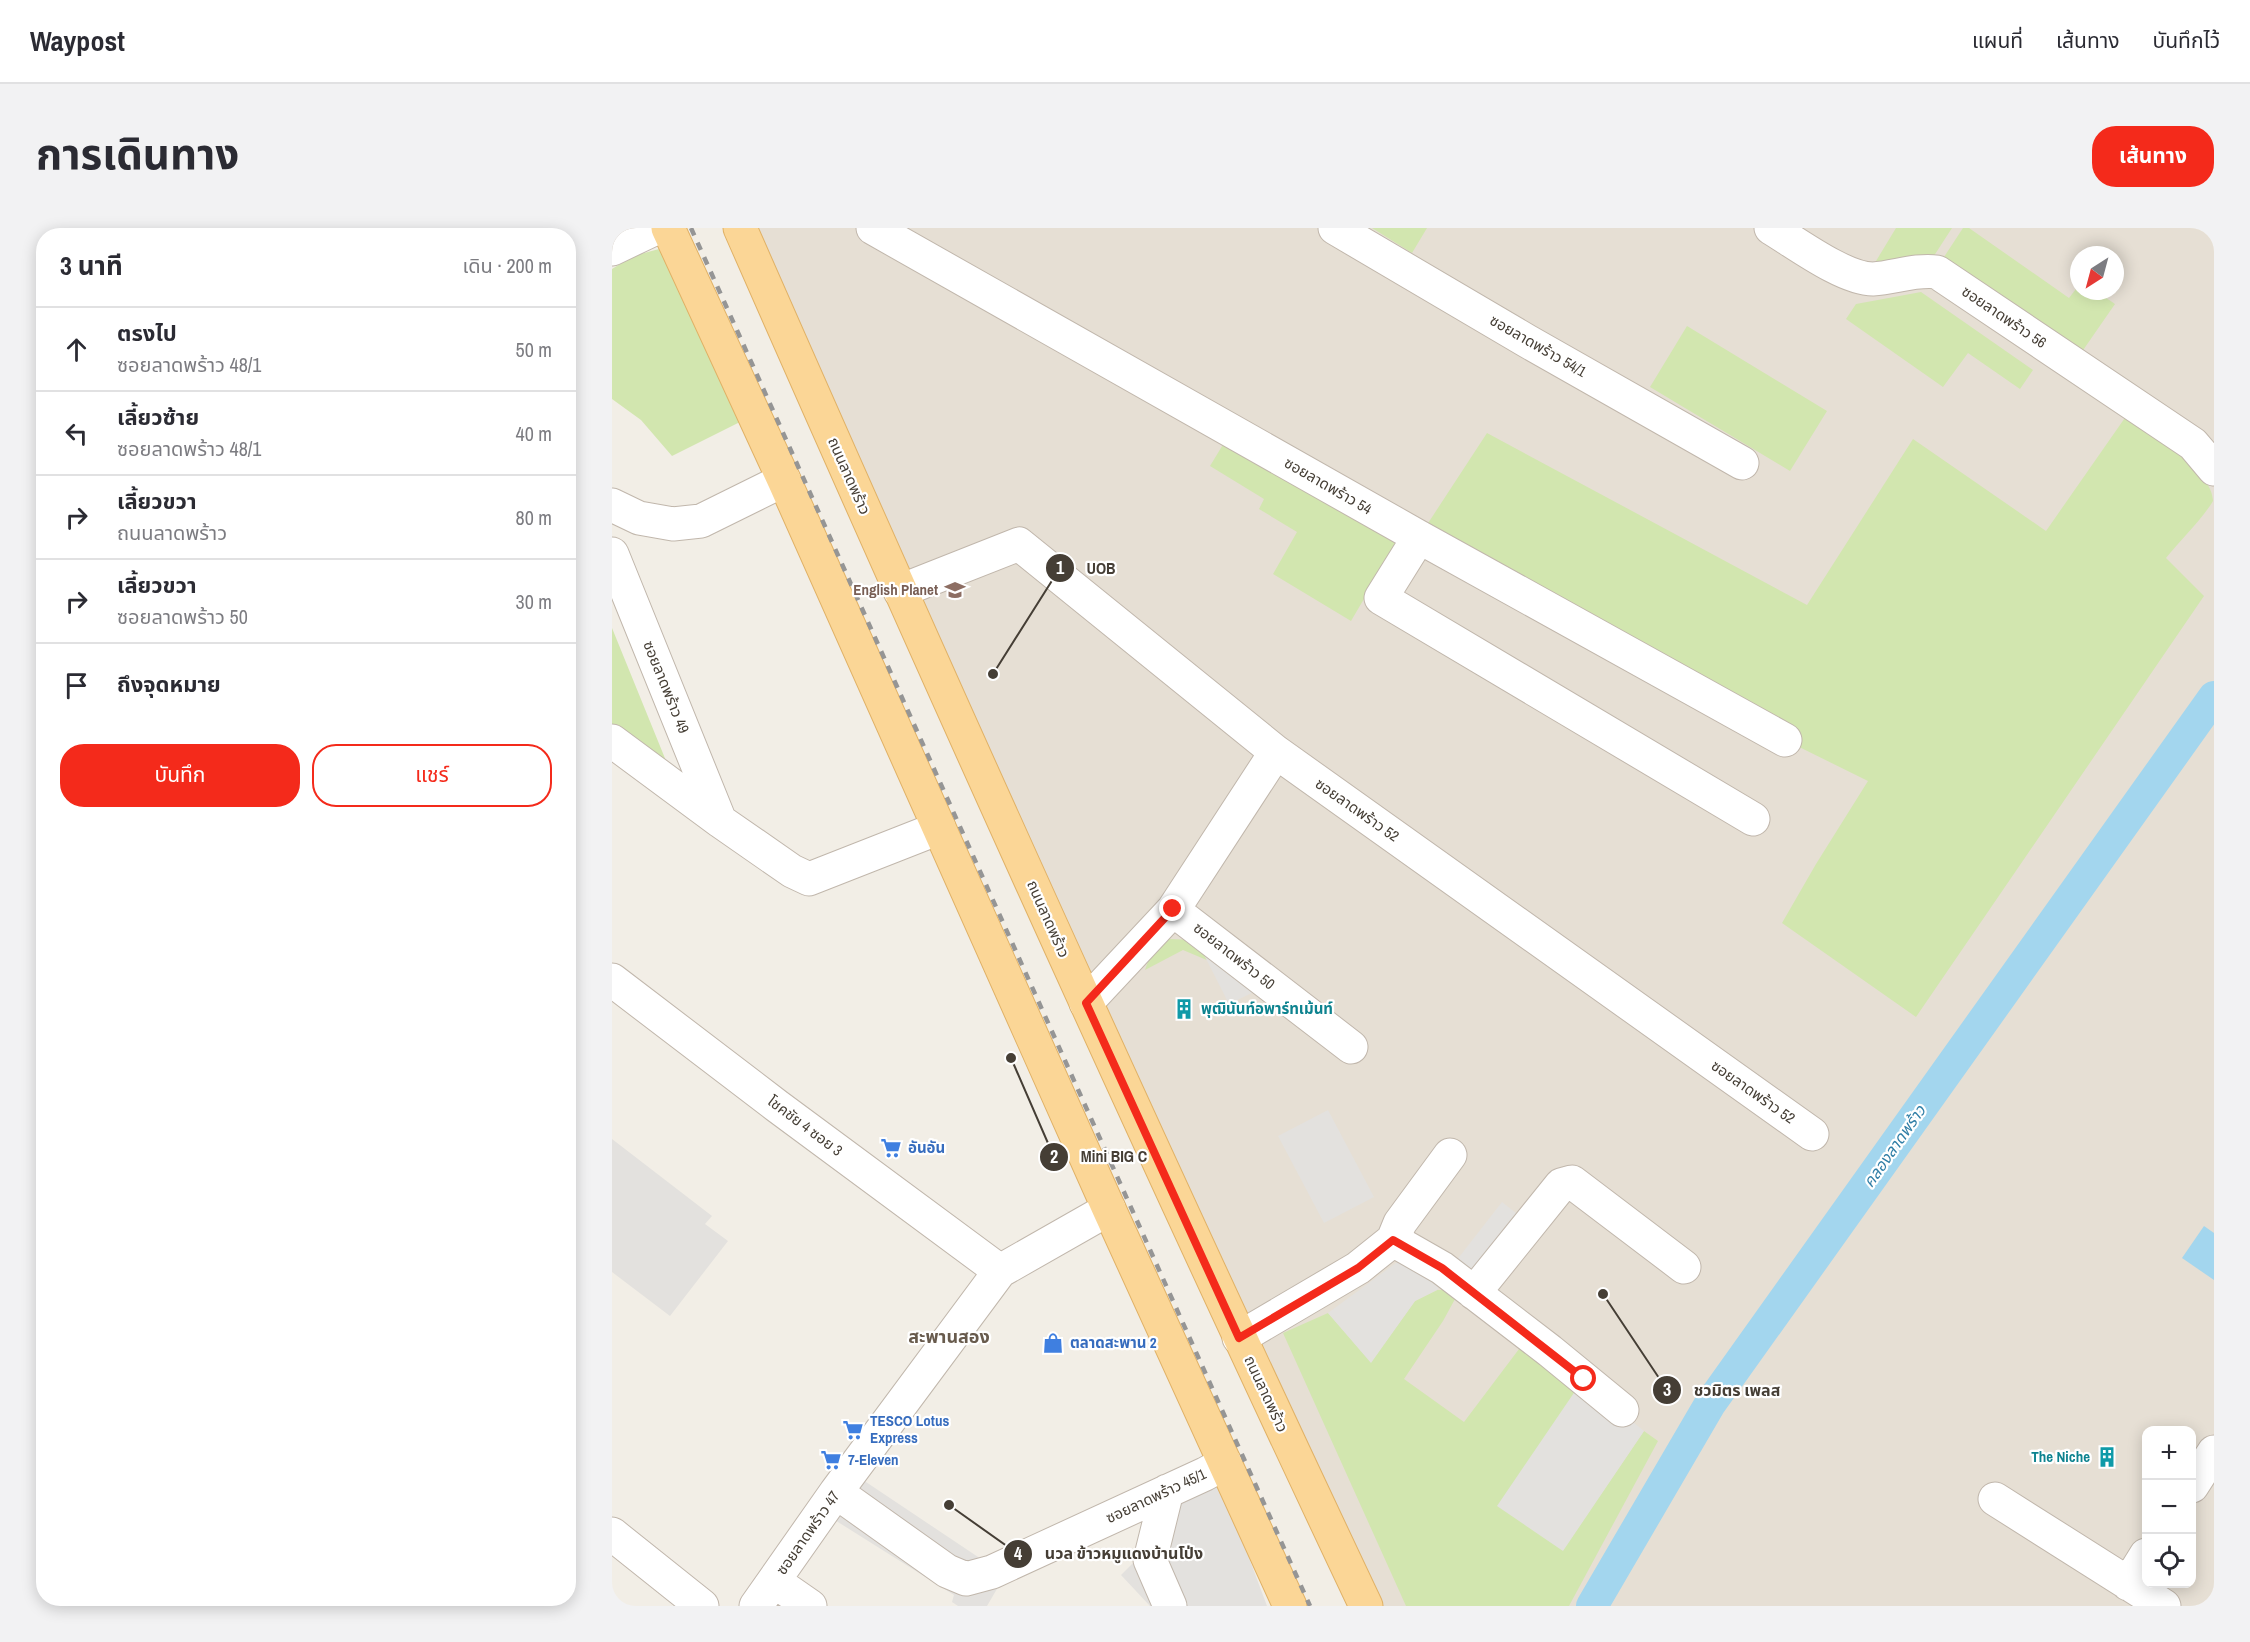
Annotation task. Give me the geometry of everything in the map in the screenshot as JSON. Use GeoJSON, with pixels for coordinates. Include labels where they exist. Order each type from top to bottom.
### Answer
{"type":"FeatureCollection","features":[{"type":"Feature","properties":{"kind":"main road"},"geometry":{"type":"LineString","coordinates":[[668,228],[784,480],[1109,1209],[1290,1606]]}},
{"type":"Feature","properties":{"kind":"main road","name":"ถนนลาดพร้าว"},"geometry":{"type":"LineString","coordinates":[[740,228],[900,591],[1086,1003],[1239,1338],[1366,1606]]}},
{"type":"Feature","properties":{"kind":"street"},"geometry":{"type":"LineString","coordinates":[[612,249],[656,228]]}},
{"type":"Feature","properties":{"kind":"street","name":"ซอยลาดพร้าว 54"},"geometry":{"type":"LineString","coordinates":[[873,228],[1419,537],[1785,740]]}},
{"type":"Feature","properties":{"kind":"street","name":"ซอยลาดพร้าว 54/1"},"geometry":{"type":"LineString","coordinates":[[1335,228],[1742,463]]}},
{"type":"Feature","properties":{"kind":"street","name":"ซอยลาดพร้าว 56"},"geometry":{"type":"LineString","coordinates":[[1770,228],[1858,278],[1874,279],[1926,271],[1937,272],[2193,444],[2214,469]]}},
{"type":"Feature","properties":{"kind":"street"},"geometry":{"type":"LineString","coordinates":[[612,505],[639,518],[673,524],[701,521],[784,480]]}},
{"type":"Feature","properties":{"kind":"street"},"geometry":{"type":"LineString","coordinates":[[1419,537],[1381,598],[1754,819]]}},
{"type":"Feature","properties":{"kind":"street","name":"ซอยลาดพร้าว 52"},"geometry":{"type":"LineString","coordinates":[[900,591],[1019,544],[1276,752],[1812,1134]]}},
{"type":"Feature","properties":{"kind":"street","name":"ซอยลาดพร้าว 49"},"geometry":{"type":"LineString","coordinates":[[612,554],[720,821]]}},
{"type":"Feature","properties":{"kind":"street"},"geometry":{"type":"LineString","coordinates":[[612,741],[720,821],[792,871],[809,879],[939,828]]}},
{"type":"Feature","properties":{"kind":"street"},"geometry":{"type":"LineString","coordinates":[[1086,1003],[1173,909],[1276,752]]}},
{"type":"Feature","properties":{"kind":"street","name":"ซอยลาดพร้าว 50"},"geometry":{"type":"LineString","coordinates":[[1173,909],[1351,1047]]}},
{"type":"Feature","properties":{"kind":"street","name":"โชคชัย 4 ซอย 3"},"geometry":{"type":"LineString","coordinates":[[612,980],[777,1106],[1000,1271]]}},
{"type":"Feature","properties":{"kind":"street"},"geometry":{"type":"LineString","coordinates":[[1239,1338],[1358,1268],[1393,1240],[1400,1223],[1450,1155]]}},
{"type":"Feature","properties":{"kind":"street"},"geometry":{"type":"LineString","coordinates":[[1474,1293],[1561,1185],[1566,1182],[1572,1182],[1684,1267]]}},
{"type":"Feature","properties":{"kind":"street","name":"ซอยลาดพร้าว 47"},"geometry":{"type":"LineString","coordinates":[[765,1594],[836,1492],[1000,1271],[1109,1209]]}},
{"type":"Feature","properties":{"kind":"street"},"geometry":{"type":"LineString","coordinates":[[1393,1240],[1442,1268],[1622,1410]]}},
{"type":"Feature","properties":{"kind":"street"},"geometry":{"type":"LineString","coordinates":[[2196,1480],[2214,1452]]}},
{"type":"Feature","properties":{"kind":"street","name":"ซอยลาดพร้าว 45/1"},"geometry":{"type":"LineString","coordinates":[[836,1492],[947,1571],[966,1579],[992,1572],[1205,1474],[1225,1462]]}},
{"type":"Feature","properties":{"kind":"street"},"geometry":{"type":"LineString","coordinates":[[1167,1491],[1150,1560],[1170,1606]]}},
{"type":"Feature","properties":{"kind":"street"},"geometry":{"type":"LineString","coordinates":[[1995,1499],[2164,1606]]}},
{"type":"Feature","properties":{"kind":"street"},"geometry":{"type":"LineString","coordinates":[[612,1534],[702,1606]]}},
{"type":"Feature","properties":{"kind":"street"},"geometry":{"type":"LineString","coordinates":[[2127,1584],[2142,1561]]}},
{"type":"Feature","properties":{"kind":"street"},"geometry":{"type":"LineString","coordinates":[[765,1594],[810,1606]]}},
{"type":"Feature","properties":{"kind":"shaded area"},"geometry":{"type":"Polygon","coordinates":[[[740,228],[2214,228],[2214,1606],[1366,1606],[740,228]]]}},
{"type":"Feature","properties":{"kind":"shaded area"},"geometry":{"type":"Polygon","coordinates":[[[1199,945],[1260,989],[1229,1004],[1199,945]]]}},
{"type":"Feature","properties":{"kind":"shaded area"},"geometry":{"type":"Polygon","coordinates":[[[1328,1110],[1374,1197],[1324,1223],[1278,1136],[1328,1110]]]}},
{"type":"Feature","properties":{"kind":"shaded area"},"geometry":{"type":"Polygon","coordinates":[[[612,1139],[712,1216],[705,1224],[728,1241],[670,1316],[612,1272],[612,1139]]]}},
{"type":"Feature","properties":{"kind":"shaded area"},"geometry":{"type":"Polygon","coordinates":[[[1502,1202],[1536,1229],[1489,1288],[1456,1261],[1502,1202]]]}},
{"type":"Feature","properties":{"kind":"shaded area"},"geometry":{"type":"Polygon","coordinates":[[[1415,1262],[1446,1280],[1437,1290],[1415,1301],[1371,1363],[1328,1313],[1396,1263],[1415,1262]]]}},
{"type":"Feature","properties":{"kind":"shaded area"},"geometry":{"type":"Polygon","coordinates":[[[1582,1381],[1644,1431],[1563,1551],[1497,1506],[1582,1381]]]}},
{"type":"Feature","properties":{"kind":"shaded area"},"geometry":{"type":"Polygon","coordinates":[[[1218,1475],[1267,1606],[1150,1606],[1121,1575],[1158,1538],[1147,1508],[1218,1475]]]}},
{"type":"Feature","properties":{"kind":"shaded area"},"geometry":{"type":"Polygon","coordinates":[[[857,1476],[1005,1575],[987,1606],[958,1606],[952,1602],[954,1595],[830,1517],[857,1476]]]}},
{"type":"Feature","properties":{"kind":"green space"},"geometry":{"type":"Polygon","coordinates":[[[1372,228],[1427,228],[1412,253],[1372,228]]]}},
{"type":"Feature","properties":{"kind":"green space"},"geometry":{"type":"Polygon","coordinates":[[[1896,228],[1952,228],[1930,262],[1876,261],[1896,228]]]}},
{"type":"Feature","properties":{"kind":"green space"},"geometry":{"type":"Polygon","coordinates":[[[1963,228],[1969,228],[2070,297],[2070,300],[2109,300],[2115,304],[2079,356],[1942,260],[1963,228]]]}},
{"type":"Feature","properties":{"kind":"green space"},"geometry":{"type":"Polygon","coordinates":[[[674,245],[750,417],[672,456],[641,420],[612,399],[612,269],[633,256],[674,245]]]}},
{"type":"Feature","properties":{"kind":"green space"},"geometry":{"type":"Polygon","coordinates":[[[1921,292],[2033,370],[2020,389],[1968,353],[1943,387],[1846,319],[1856,304],[1921,292]]]}},
{"type":"Feature","properties":{"kind":"green space"},"geometry":{"type":"Polygon","coordinates":[[[1687,326],[1827,411],[1790,471],[1650,387],[1687,326]]]}},
{"type":"Feature","properties":{"kind":"green space"},"geometry":{"type":"Polygon","coordinates":[[[2129,412],[2179,451],[2203,477],[2210,490],[2213,501],[2209,508],[2166,558],[2204,596],[1916,1017],[1782,923],[1868,781],[1785,740],[1419,537],[1487,433],[1807,605],[1913,439],[2046,531],[2129,412]]]}},
{"type":"Feature","properties":{"kind":"green space"},"geometry":{"type":"Polygon","coordinates":[[[1227,438],[1398,541],[1351,621],[1273,574],[1297,532],[1259,509],[1264,499],[1210,466],[1227,438]]]}},
{"type":"Feature","properties":{"kind":"green space"},"geometry":{"type":"Polygon","coordinates":[[[612,628],[673,778],[612,740],[612,628]]]}},
{"type":"Feature","properties":{"kind":"green space"},"geometry":{"type":"Polygon","coordinates":[[[1169,939],[1195,940],[1209,961],[1183,950],[1145,970],[1151,953],[1169,939]]]}},
{"type":"Feature","properties":{"kind":"green space"},"geometry":{"type":"Polygon","coordinates":[[[1437,1290],[1448,1290],[1455,1299],[1404,1379],[1464,1422],[1528,1337],[1582,1381],[1563,1550],[1644,1431],[1658,1441],[1569,1606],[1406,1606],[1283,1333],[1328,1313],[1371,1362],[1415,1301],[1437,1290]]]}},
{"type":"Feature","properties":{"kind":"water"},"geometry":{"type":"Polygon","coordinates":[[[2204,1226],[2214,1233],[2214,1280],[2182,1258],[2204,1226]]]}},
{"type":"Feature","properties":{"kind":"waterway","name":"คลองลาดพร้าว"},"geometry":{"type":"LineString","coordinates":[[1592,1606],[1710,1404],[2214,697]]}},
{"type":"Feature","properties":{"kind":"railway"},"geometry":{"type":"LineString","coordinates":[[691,228],[1310,1606]]}},
{"type":"Feature","properties":{"kind":"place","name":"English Planet"},"geometry":{"type":"Point","coordinates":[955,590]}},
{"type":"Feature","properties":{"kind":"place","name":"UOB"},"geometry":{"type":"Point","coordinates":[993,674]}},
{"type":"Feature","properties":{"kind":"place","name":"พุฒินันท์อพาร์ทเม้นท์"},"geometry":{"type":"Point","coordinates":[1184,1009]}},
{"type":"Feature","properties":{"kind":"place","name":"Mini BIG C"},"geometry":{"type":"Point","coordinates":[1011,1058]}},
{"type":"Feature","properties":{"kind":"place","name":"อันอัน"},"geometry":{"type":"Point","coordinates":[891,1148]}},
{"type":"Feature","properties":{"kind":"place","name":"ชวมิตร เพลส"},"geometry":{"type":"Point","coordinates":[1603,1294]}},
{"type":"Feature","properties":{"kind":"place","name":"ตลาดสะพาน 2"},"geometry":{"type":"Point","coordinates":[1053,1343]}},
{"type":"Feature","properties":{"kind":"place","name":"TESCO Lotus Express"},"geometry":{"type":"Point","coordinates":[853,1430]}},
{"type":"Feature","properties":{"kind":"place","name":"The Niche"},"geometry":{"type":"Point","coordinates":[2107,1457]}},
{"type":"Feature","properties":{"kind":"place","name":"7-Eleven"},"geometry":{"type":"Point","coordinates":[831,1460]}},
{"type":"Feature","properties":{"kind":"place","name":"นวล ข้าวหมูแดงบ้านโป่ง"},"geometry":{"type":"Point","coordinates":[949,1505]}},
{"type":"Feature","properties":{"kind":"district","name":"สะพานสอง"},"geometry":{"type":"Point","coordinates":[949,1337]}},
{"type":"Feature","properties":{"kind":"route"},"geometry":{"type":"LineString","coordinates":[[1173,909],[1086,1003],[1239,1338],[1358,1268],[1393,1240],[1442,1268],[1584,1379]]}}]}
